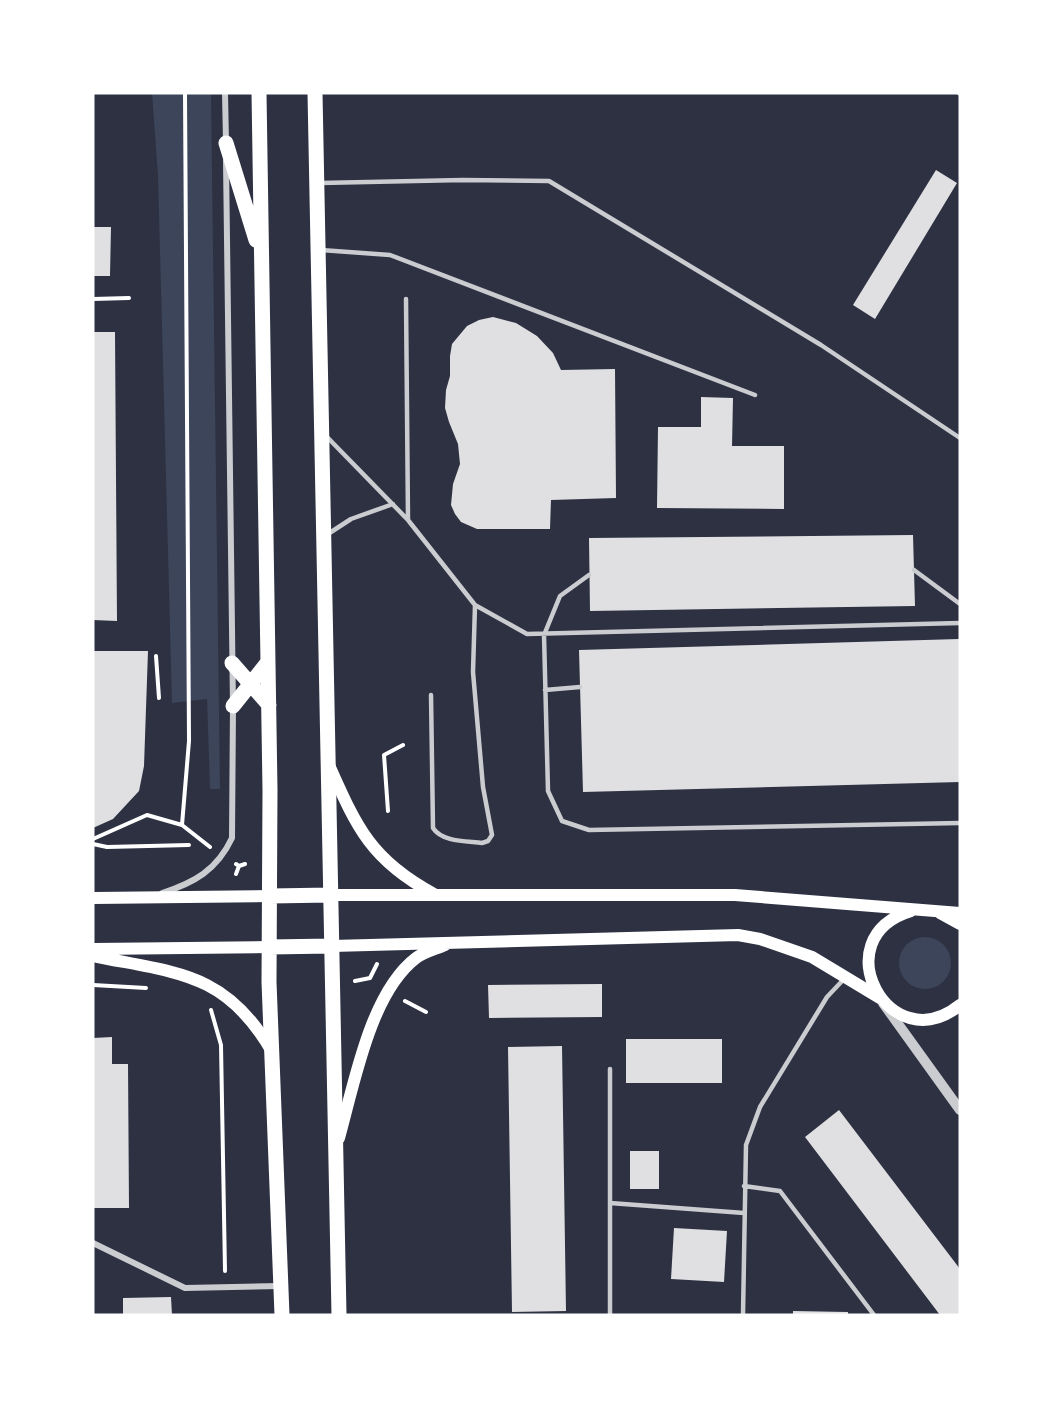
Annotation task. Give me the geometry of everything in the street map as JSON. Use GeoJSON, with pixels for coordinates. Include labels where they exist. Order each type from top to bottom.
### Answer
{"type":"FeatureCollection","features":[{"type":"Feature","properties":{"kind":"main road"},"geometry":{"type":"LineString","coordinates":[[259,93],[269,705],[269,947],[282,1315]]}},
{"type":"Feature","properties":{"kind":"main road"},"geometry":{"type":"LineString","coordinates":[[315,93],[339,1315]]}},
{"type":"Feature","properties":{"kind":"main road"},"geometry":{"type":"LineString","coordinates":[[226,143],[261,257]]}},
{"type":"Feature","properties":{"kind":"main road"},"geometry":{"type":"LineString","coordinates":[[233,706],[268,662]]}},
{"type":"Feature","properties":{"kind":"main road"},"geometry":{"type":"LineString","coordinates":[[232,663],[269,705]]}},
{"type":"Feature","properties":{"kind":"main road"},"geometry":{"type":"LineString","coordinates":[[328,763],[351,814],[364,836],[382,858],[407,880],[438,896]]}},
{"type":"Feature","properties":{"kind":"main road"},"geometry":{"type":"LineString","coordinates":[[93,898],[735,895],[960,913]]}},
{"type":"Feature","properties":{"kind":"main road"},"geometry":{"type":"LineString","coordinates":[[880,998],[871,982],[868,964],[871,946],[880,930],[893,918],[910,911],[928,910],[945,914],[960,924]]}},
{"type":"Feature","properties":{"kind":"main road"},"geometry":{"type":"LineString","coordinates":[[93,949],[332,946],[738,935],[760,939],[812,957],[880,998],[893,1010],[909,1017],[927,1019],[944,1016],[960,1005]]}},
{"type":"Feature","properties":{"kind":"main road"},"geometry":{"type":"LineString","coordinates":[[336,1148],[379,1005],[397,978],[416,958],[452,941]]}},
{"type":"Feature","properties":{"kind":"main road"},"geometry":{"type":"LineString","coordinates":[[93,956],[171,972],[210,984],[241,1007],[259,1029],[273,1053]]}},
{"type":"Feature","properties":{"kind":"street"},"geometry":{"type":"LineString","coordinates":[[150,897],[186,886],[204,874],[222,854],[232,838],[233,706],[225,93]]}},
{"type":"Feature","properties":{"kind":"street"},"geometry":{"type":"LineString","coordinates":[[880,998],[960,1110]]}},
{"type":"Feature","properties":{"kind":"street"},"geometry":{"type":"LineString","coordinates":[[93,1244],[185,1288],[280,1286]]}},
{"type":"Feature","properties":{"kind":"lane"},"geometry":{"type":"LineString","coordinates":[[317,183],[549,181],[822,345],[960,438]]}},
{"type":"Feature","properties":{"kind":"lane"},"geometry":{"type":"LineString","coordinates":[[318,250],[390,255],[755,395]]}},
{"type":"Feature","properties":{"kind":"lane"},"geometry":{"type":"LineString","coordinates":[[406,299],[408,520]]}},
{"type":"Feature","properties":{"kind":"lane"},"geometry":{"type":"LineString","coordinates":[[322,432],[408,520],[475,605],[527,634],[960,623]]}},
{"type":"Feature","properties":{"kind":"lane"},"geometry":{"type":"LineString","coordinates":[[324,536],[351,519],[393,504]]}},
{"type":"Feature","properties":{"kind":"lane"},"geometry":{"type":"LineString","coordinates":[[914,570],[960,604]]}},
{"type":"Feature","properties":{"kind":"lane"},"geometry":{"type":"LineString","coordinates":[[589,574],[560,596],[544,635],[548,791],[562,821],[589,830],[960,823]]}},
{"type":"Feature","properties":{"kind":"lane"},"geometry":{"type":"LineString","coordinates":[[431,695],[433,828],[437,834],[445,838],[482,843],[488,841],[492,835],[483,787],[473,672],[475,605]]}},
{"type":"Feature","properties":{"kind":"lane"},"geometry":{"type":"LineString","coordinates":[[545,690],[580,687]]}},
{"type":"Feature","properties":{"kind":"lane"},"geometry":{"type":"LineString","coordinates":[[743,1315],[746,1145],[760,1107],[827,997],[846,977]]}},
{"type":"Feature","properties":{"kind":"lane"},"geometry":{"type":"LineString","coordinates":[[610,1069],[610,1315]]}},
{"type":"Feature","properties":{"kind":"lane"},"geometry":{"type":"LineString","coordinates":[[744,1186],[780,1191],[874,1315]]}},
{"type":"Feature","properties":{"kind":"lane"},"geometry":{"type":"LineString","coordinates":[[610,1203],[744,1213]]}},
{"type":"Feature","properties":{"kind":"path"},"geometry":{"type":"LineString","coordinates":[[182,825],[189,741],[185,93]]}},
{"type":"Feature","properties":{"kind":"path"},"geometry":{"type":"LineString","coordinates":[[93,299],[129,298]]}},
{"type":"Feature","properties":{"kind":"path"},"geometry":{"type":"LineString","coordinates":[[156,656],[159,698]]}},
{"type":"Feature","properties":{"kind":"path"},"geometry":{"type":"LineString","coordinates":[[388,811],[384,755],[403,745]]}},
{"type":"Feature","properties":{"kind":"path"},"geometry":{"type":"LineString","coordinates":[[93,842],[147,815],[182,825],[212,849]]}},
{"type":"Feature","properties":{"kind":"path"},"geometry":{"type":"LineString","coordinates":[[93,842],[107,847],[189,845]]}},
{"type":"Feature","properties":{"kind":"path"},"geometry":{"type":"LineString","coordinates":[[239,866],[245,864]]}},
{"type":"Feature","properties":{"kind":"path"},"geometry":{"type":"LineString","coordinates":[[355,981],[370,978],[377,963]]}},
{"type":"Feature","properties":{"kind":"path"},"geometry":{"type":"LineString","coordinates":[[93,985],[155,990]]}},
{"type":"Feature","properties":{"kind":"path"},"geometry":{"type":"LineString","coordinates":[[397,996],[426,1012]]}},
{"type":"Feature","properties":{"kind":"path"},"geometry":{"type":"LineString","coordinates":[[205,1003],[210,1008],[221,1045],[225,1272]]}},
{"type":"Feature","properties":{"kind":"shaded area"},"geometry":{"type":"Polygon","coordinates":[[[152,93],[211,93],[220,789],[210,789],[207,699],[172,703],[158,176],[152,93]]]}},
{"type":"Feature","properties":{"kind":"shaded area"},"geometry":{"type":"Polygon","coordinates":[[[925,937],[939,941],[947,949],[951,963],[947,977],[939,985],[925,989],[911,985],[903,977],[899,963],[903,949],[911,941],[925,937]]]}},
{"type":"Feature","properties":{"kind":"building"},"geometry":{"type":"Polygon","coordinates":[[[936,170],[957,183],[875,319],[853,305],[936,170]]]}},
{"type":"Feature","properties":{"kind":"building"},"geometry":{"type":"Polygon","coordinates":[[[93,227],[111,227],[110,276],[93,276],[93,227]]]}},
{"type":"Feature","properties":{"kind":"building"},"geometry":{"type":"Polygon","coordinates":[[[493,317],[516,323],[537,336],[553,353],[561,370],[615,369],[616,498],[551,500],[550,529],[477,529],[461,522],[451,505],[453,484],[460,464],[458,444],[445,408],[452,344],[467,326],[493,317]]]}},
{"type":"Feature","properties":{"kind":"building"},"geometry":{"type":"Polygon","coordinates":[[[93,332],[115,332],[117,621],[93,620],[93,332]]]}},
{"type":"Feature","properties":{"kind":"building"},"geometry":{"type":"Polygon","coordinates":[[[701,397],[733,398],[732,446],[784,446],[784,509],[657,508],[658,427],[701,427],[701,397]]]}},
{"type":"Feature","properties":{"kind":"building"},"geometry":{"type":"Polygon","coordinates":[[[913,535],[915,606],[590,611],[589,538],[913,535]]]}},
{"type":"Feature","properties":{"kind":"building"},"geometry":{"type":"Polygon","coordinates":[[[959,639],[960,782],[583,792],[579,650],[959,639]]]}},
{"type":"Feature","properties":{"kind":"building"},"geometry":{"type":"Polygon","coordinates":[[[93,651],[148,651],[144,766],[139,791],[113,819],[93,828],[93,651]]]}},
{"type":"Feature","properties":{"kind":"building"},"geometry":{"type":"Polygon","coordinates":[[[602,984],[602,1017],[489,1018],[488,985],[602,984]]]}},
{"type":"Feature","properties":{"kind":"building"},"geometry":{"type":"Polygon","coordinates":[[[112,1037],[112,1064],[128,1064],[129,1208],[93,1208],[93,1038],[112,1037]]]}},
{"type":"Feature","properties":{"kind":"building"},"geometry":{"type":"Polygon","coordinates":[[[626,1039],[722,1039],[722,1083],[626,1083],[626,1039]]]}},
{"type":"Feature","properties":{"kind":"building"},"geometry":{"type":"Polygon","coordinates":[[[562,1046],[566,1311],[512,1312],[508,1047],[562,1046]]]}},
{"type":"Feature","properties":{"kind":"building"},"geometry":{"type":"Polygon","coordinates":[[[839,1110],[960,1269],[960,1315],[940,1315],[805,1137],[839,1110]]]}},
{"type":"Feature","properties":{"kind":"building"},"geometry":{"type":"Polygon","coordinates":[[[630,1151],[659,1151],[659,1189],[630,1189],[630,1151]]]}},
{"type":"Feature","properties":{"kind":"building"},"geometry":{"type":"Polygon","coordinates":[[[674,1228],[727,1231],[724,1282],[671,1279],[674,1228]]]}},
{"type":"Feature","properties":{"kind":"building"},"geometry":{"type":"Polygon","coordinates":[[[171,1297],[172,1315],[123,1315],[123,1298],[171,1297]]]}},
{"type":"Feature","properties":{"kind":"building"},"geometry":{"type":"Polygon","coordinates":[[[793,1311],[848,1312],[848,1315],[793,1315],[793,1311]]]}}]}
